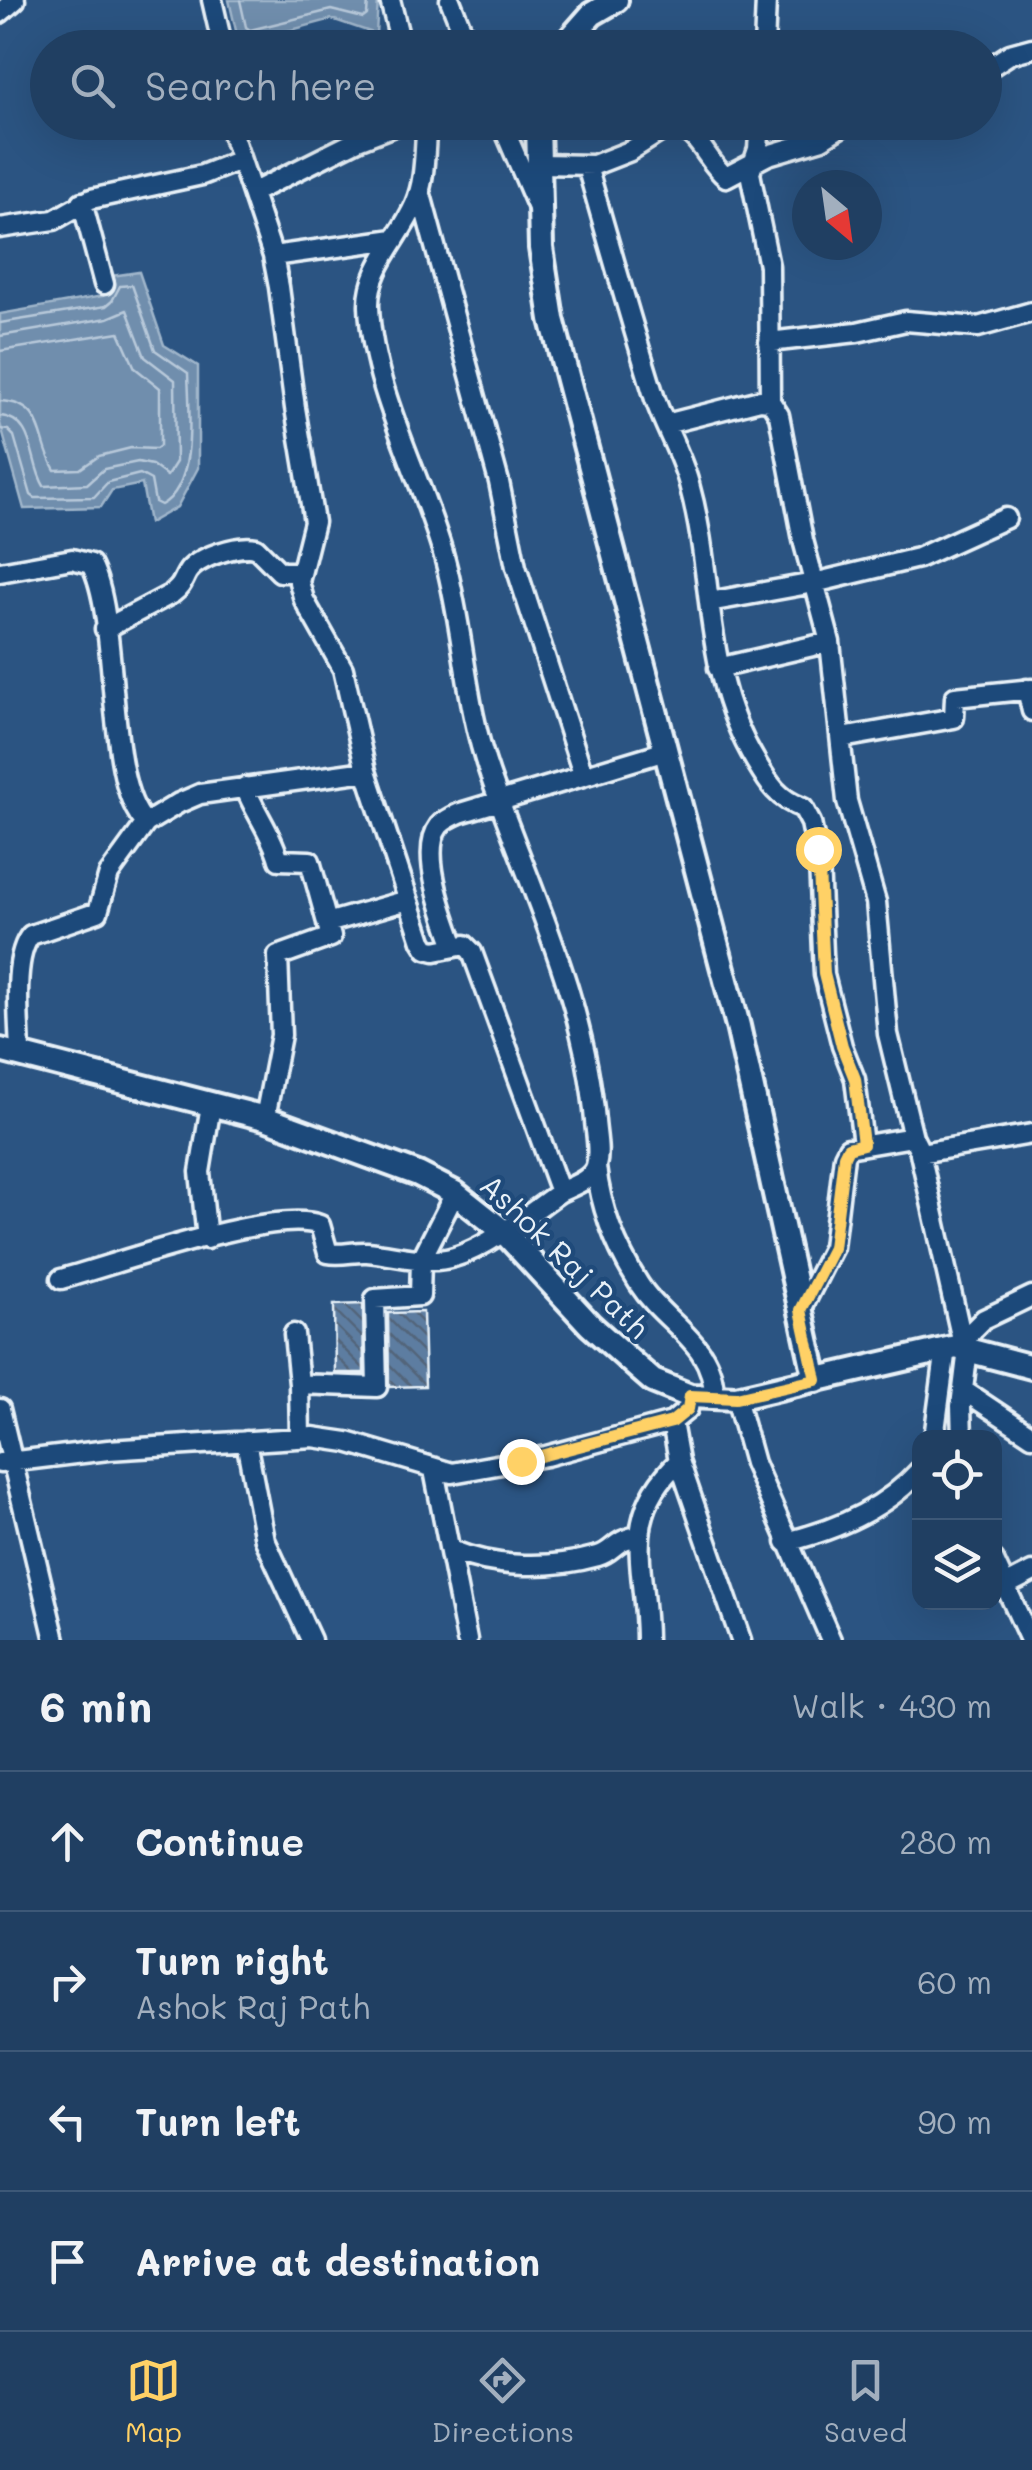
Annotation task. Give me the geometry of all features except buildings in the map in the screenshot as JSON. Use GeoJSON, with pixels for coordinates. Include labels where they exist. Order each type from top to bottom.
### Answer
{"type":"FeatureCollection","features":[{"type":"Feature","properties":{"kind":"main road"},"geometry":{"type":"LineString","coordinates":[[578,30],[592,14],[616,0]]}},
{"type":"Feature","properties":{"kind":"main road"},"geometry":{"type":"LineString","coordinates":[[538,140],[540,248],[552,319],[738,1026],[816,1380]]}},
{"type":"Feature","properties":{"kind":"main road","name":"Ashok Raj Path"},"geometry":{"type":"LineString","coordinates":[[10,1053],[265,1118],[418,1174],[455,1193],[503,1232],[590,1325],[653,1381],[713,1398]]}},
{"type":"Feature","properties":{"kind":"main road"},"geometry":{"type":"LineString","coordinates":[[713,1398],[816,1380],[958,1346],[1032,1367]]}},
{"type":"Feature","properties":{"kind":"street"},"geometry":{"type":"LineString","coordinates":[[0,13],[15,0]]}},
{"type":"Feature","properties":{"kind":"street"},"geometry":{"type":"LineString","coordinates":[[212,0],[219,30]]}},
{"type":"Feature","properties":{"kind":"street"},"geometry":{"type":"LineString","coordinates":[[390,0],[398,30]]}},
{"type":"Feature","properties":{"kind":"street"},"geometry":{"type":"LineString","coordinates":[[450,0],[462,30]]}},
{"type":"Feature","properties":{"kind":"street"},"geometry":{"type":"LineString","coordinates":[[765,30],[766,0]]}},
{"type":"Feature","properties":{"kind":"street"},"geometry":{"type":"LineString","coordinates":[[1002,59],[1032,48]]}},
{"type":"Feature","properties":{"kind":"street"},"geometry":{"type":"LineString","coordinates":[[234,140],[273,256],[314,522],[300,572],[304,600],[343,669],[366,771],[427,949],[465,945],[472,952],[560,1192]]}},
{"type":"Feature","properties":{"kind":"street"},"geometry":{"type":"LineString","coordinates":[[252,193],[360,140]]}},
{"type":"Feature","properties":{"kind":"street"},"geometry":{"type":"LineString","coordinates":[[424,140],[420,190],[499,482],[512,550],[583,774]]}},
{"type":"Feature","properties":{"kind":"street"},"geometry":{"type":"LineString","coordinates":[[509,140],[540,213]]}},
{"type":"Feature","properties":{"kind":"street"},"geometry":{"type":"LineString","coordinates":[[539,164],[586,166],[630,151],[647,140]]}},
{"type":"Feature","properties":{"kind":"street"},"geometry":{"type":"LineString","coordinates":[[694,140],[726,177],[782,150],[816,140]]}},
{"type":"Feature","properties":{"kind":"street"},"geometry":{"type":"LineString","coordinates":[[757,140],[751,186],[768,256],[770,401],[779,415],[830,642],[847,801],[876,902],[888,1034],[917,1145],[958,1346],[962,1430]]}},
{"type":"Feature","properties":{"kind":"street"},"geometry":{"type":"LineString","coordinates":[[0,228],[54,220],[66,216],[82,202],[202,175],[240,160]]}},
{"type":"Feature","properties":{"kind":"street"},"geometry":{"type":"LineString","coordinates":[[586,166],[631,321],[692,497],[718,668],[732,714],[780,797],[803,808],[811,823],[820,862],[824,974],[842,1046],[855,1079],[863,1144]]}},
{"type":"Feature","properties":{"kind":"street"},"geometry":{"type":"LineString","coordinates":[[420,190],[370,286],[372,328],[398,430],[446,566],[488,771],[574,1003],[593,1104],[600,1201],[618,1246],[649,1298],[703,1355],[714,1382],[713,1398],[750,1452],[832,1640]]}},
{"type":"Feature","properties":{"kind":"street"},"geometry":{"type":"LineString","coordinates":[[82,202],[104,284]]}},
{"type":"Feature","properties":{"kind":"street"},"geometry":{"type":"LineString","coordinates":[[273,256],[394,239]]}},
{"type":"Feature","properties":{"kind":"street"},"geometry":{"type":"LineString","coordinates":[[770,342],[857,332],[906,321],[978,327],[1032,312]]}},
{"type":"Feature","properties":{"kind":"street"},"geometry":{"type":"LineString","coordinates":[[666,424],[747,402],[770,401]]}},
{"type":"Feature","properties":{"kind":"street"},"geometry":{"type":"LineString","coordinates":[[709,602],[814,583],[918,558],[1006,518]]}},
{"type":"Feature","properties":{"kind":"street"},"geometry":{"type":"LineString","coordinates":[[106,629],[173,593],[182,586],[191,568],[238,546],[256,548],[280,572],[300,572]]}},
{"type":"Feature","properties":{"kind":"street"},"geometry":{"type":"LineString","coordinates":[[0,572],[72,559],[92,564],[100,584],[124,768],[136,810],[146,823]]}},
{"type":"Feature","properties":{"kind":"street"},"geometry":{"type":"LineString","coordinates":[[718,668],[830,642]]}},
{"type":"Feature","properties":{"kind":"street"},"geometry":{"type":"LineString","coordinates":[[842,738],[954,718],[955,697],[1030,689],[1032,711]]}},
{"type":"Feature","properties":{"kind":"street"},"geometry":{"type":"LineString","coordinates":[[455,946],[434,872],[436,830],[449,818],[666,750]]}},
{"type":"Feature","properties":{"kind":"street"},"geometry":{"type":"LineString","coordinates":[[10,1053],[24,942],[31,935],[98,912],[110,874],[146,823],[191,797],[366,771]]}},
{"type":"Feature","properties":{"kind":"street"},"geometry":{"type":"LineString","coordinates":[[245,787],[274,842],[279,860],[310,862],[331,937],[278,956],[281,1035],[265,1118]]}},
{"type":"Feature","properties":{"kind":"street"},"geometry":{"type":"LineString","coordinates":[[327,923],[408,900]]}},
{"type":"Feature","properties":{"kind":"street"},"geometry":{"type":"LineString","coordinates":[[207,1238],[200,1172],[211,1105]]}},
{"type":"Feature","properties":{"kind":"street"},"geometry":{"type":"LineString","coordinates":[[801,1310],[833,1248],[848,1148],[1032,1134]]}},
{"type":"Feature","properties":{"kind":"street"},"geometry":{"type":"LineString","coordinates":[[61,1279],[259,1226],[312,1222],[320,1225],[328,1252],[334,1255],[366,1252],[421,1260],[451,1258],[503,1232],[590,1176],[596,1167]]}},
{"type":"Feature","properties":{"kind":"street"},"geometry":{"type":"LineString","coordinates":[[299,1384],[377,1387],[376,1300],[420,1296],[421,1260],[455,1193]]}},
{"type":"Feature","properties":{"kind":"street"},"geometry":{"type":"LineString","coordinates":[[936,1430],[958,1346],[984,1320],[1032,1296]]}},
{"type":"Feature","properties":{"kind":"street"},"geometry":{"type":"LineString","coordinates":[[294,1334],[300,1437]]}},
{"type":"Feature","properties":{"kind":"street"},"geometry":{"type":"LineString","coordinates":[[963,1390],[1032,1436]]}},
{"type":"Feature","properties":{"kind":"street"},"geometry":{"type":"LineString","coordinates":[[7,1462],[300,1437],[347,1442],[452,1473],[534,1458],[672,1422],[688,1409],[713,1398]]}},
{"type":"Feature","properties":{"kind":"street"},"geometry":{"type":"LineString","coordinates":[[0,1409],[7,1462],[55,1640]]}},
{"type":"Feature","properties":{"kind":"street"},"geometry":{"type":"LineString","coordinates":[[672,1422],[678,1461],[741,1640]]}},
{"type":"Feature","properties":{"kind":"street"},"geometry":{"type":"LineString","coordinates":[[246,1441],[265,1540],[311,1640]]}},
{"type":"Feature","properties":{"kind":"street"},"geometry":{"type":"LineString","coordinates":[[644,1640],[640,1520],[650,1493],[678,1461]]}},
{"type":"Feature","properties":{"kind":"street"},"geometry":{"type":"LineString","coordinates":[[434,1470],[467,1640]]}},
{"type":"Feature","properties":{"kind":"street"},"geometry":{"type":"LineString","coordinates":[[786,1542],[818,1534],[877,1506],[912,1477]]}},
{"type":"Feature","properties":{"kind":"street"},"geometry":{"type":"LineString","coordinates":[[451,1550],[488,1562],[543,1565],[600,1556],[618,1541],[640,1536]]}},
{"type":"Feature","properties":{"kind":"street"},"geometry":{"type":"LineString","coordinates":[[1007,1585],[1032,1572]]}},
{"type":"Feature","properties":{"kind":"street"},"geometry":{"type":"LineString","coordinates":[[1002,1576],[1030,1640]]}},
{"type":"Feature","properties":{"kind":"water"},"geometry":{"type":"Polygon","coordinates":[[[229,0],[378,0],[376,30],[332,19],[291,30],[236,30],[229,0]]]}},
{"type":"Feature","properties":{"kind":"water"},"geometry":{"type":"Polygon","coordinates":[[[139,272],[164,345],[198,366],[198,468],[177,507],[149,523],[142,484],[112,490],[101,507],[24,509],[0,423],[0,314],[103,296],[112,276],[139,272]]]}},
{"type":"Feature","properties":{"kind":"route"},"geometry":{"type":"LineString","coordinates":[[521,1461],[672,1422],[688,1409],[690,1396],[736,1398],[816,1380],[801,1310],[833,1248],[844,1156],[848,1148],[863,1144],[855,1079],[842,1046],[824,974],[818,849]]}}]}
